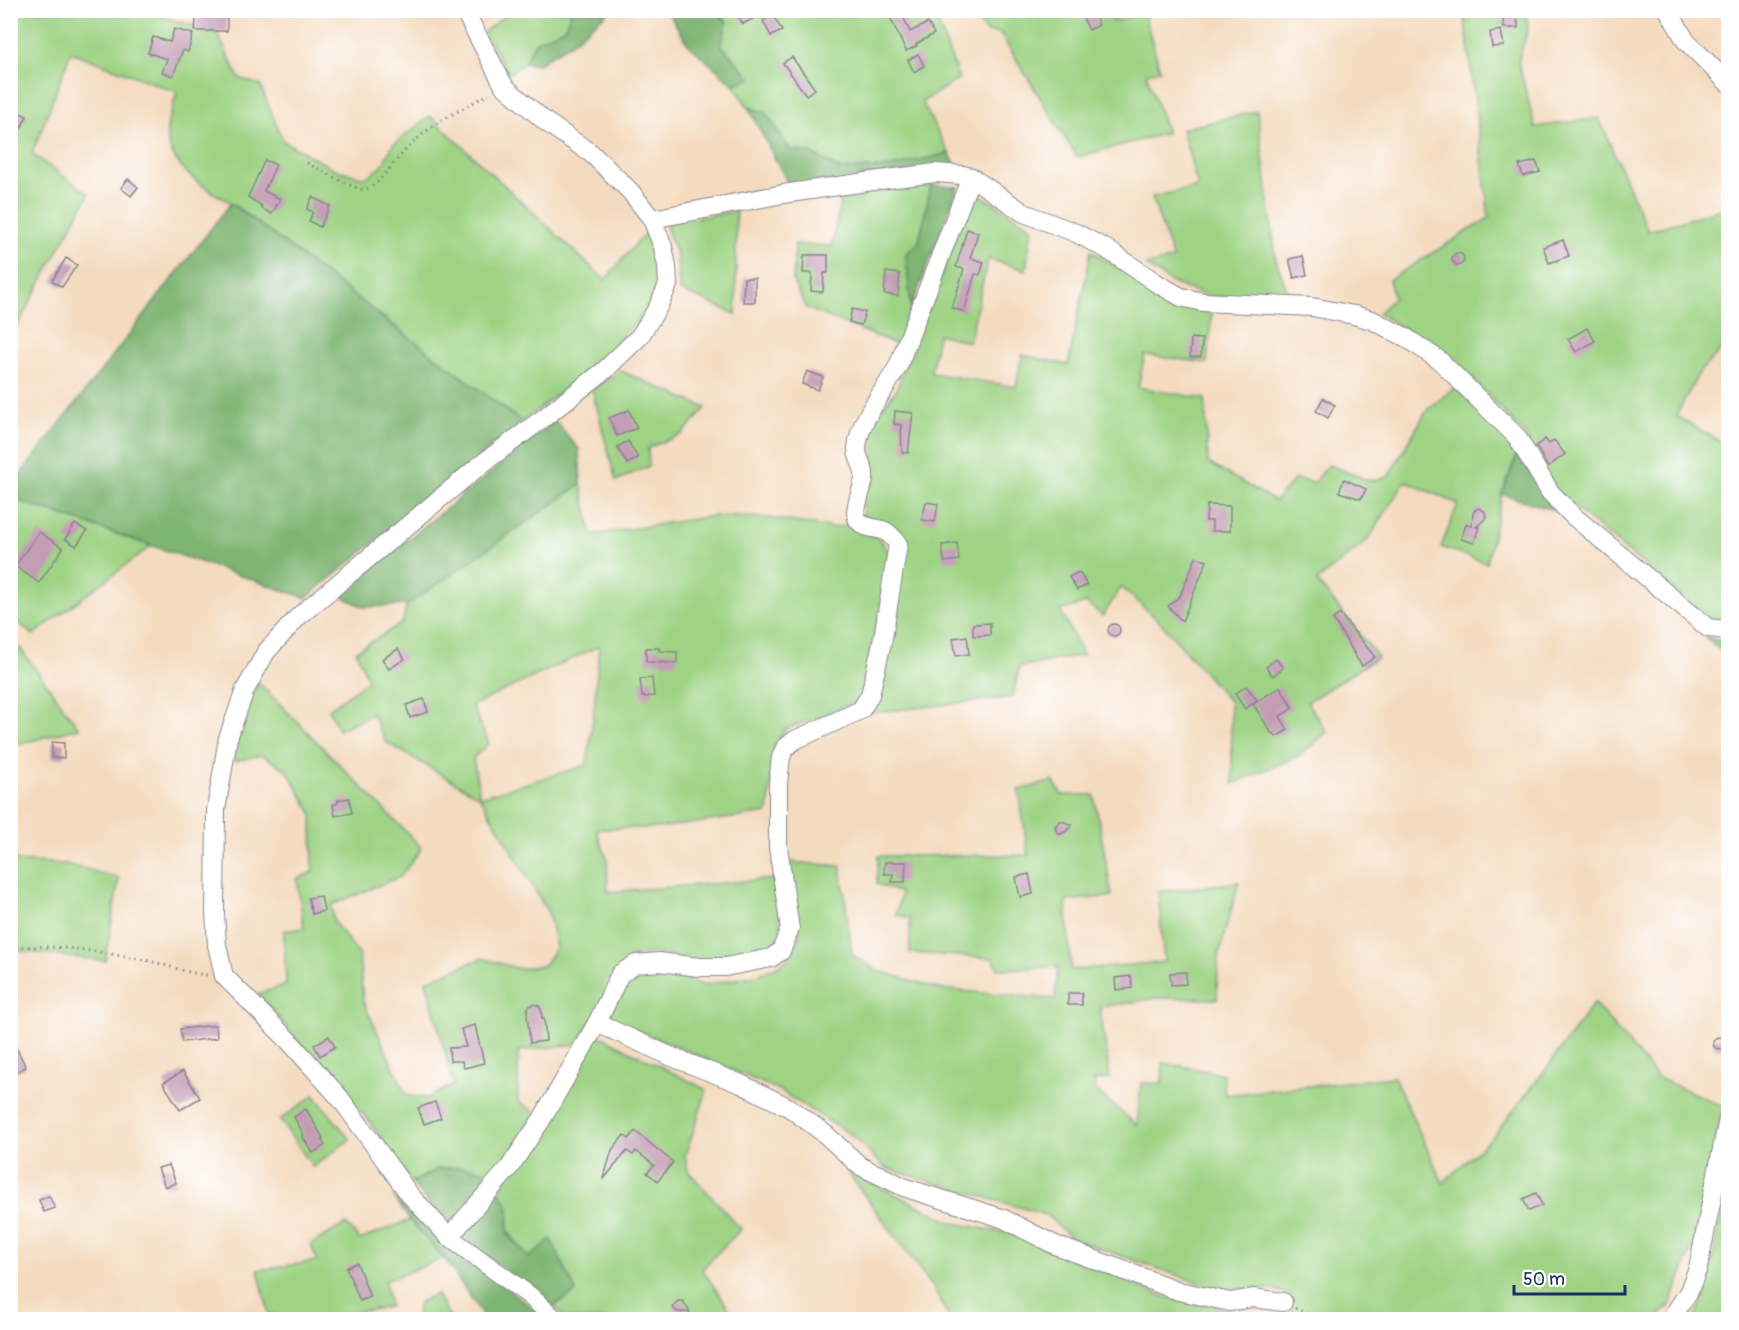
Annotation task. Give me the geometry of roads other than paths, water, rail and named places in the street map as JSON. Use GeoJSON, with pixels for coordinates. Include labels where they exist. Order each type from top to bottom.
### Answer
{"type":"FeatureCollection","features":[{"type":"Feature","properties":{"kind":"street"},"geometry":{"type":"LineString","coordinates":[[464,10],[504,86],[546,122],[592,154],[630,191],[652,219],[663,247],[668,285],[658,307],[640,336],[605,370],[479,466],[299,616],[266,652],[245,690],[228,738],[216,810],[217,945],[224,976],[289,1041],[340,1098],[410,1195],[449,1238],[530,1296],[556,1320]]}},
{"type":"Feature","properties":{"kind":"street"},"geometry":{"type":"LineString","coordinates":[[1668,10],[1686,41],[1728,83]]}},
{"type":"Feature","properties":{"kind":"street"},"geometry":{"type":"LineString","coordinates":[[652,219],[783,194],[880,180],[935,173],[963,175],[971,177],[1024,213],[1076,233],[1108,250],[1158,285],[1181,297],[1203,302],[1312,307],[1372,320],[1405,337],[1439,360],[1517,437],[1550,492],[1572,515],[1708,628],[1728,630]]}},
{"type":"Feature","properties":{"kind":"street"},"geometry":{"type":"LineString","coordinates":[[449,1238],[509,1168],[542,1119],[597,1023],[620,974],[636,964],[660,962],[699,967],[725,967],[771,958],[782,951],[786,943],[790,929],[778,847],[778,783],[781,757],[784,748],[795,740],[861,710],[870,695],[883,638],[898,544],[884,531],[862,525],[856,515],[865,476],[858,458],[858,440],[876,401],[898,366],[971,177]]}},
{"type":"Feature","properties":{"kind":"street"},"geometry":{"type":"LineString","coordinates":[[597,1023],[672,1057],[741,1084],[790,1108],[825,1134],[860,1166],[906,1188],[1002,1218],[1055,1245],[1179,1291],[1230,1302],[1253,1298],[1283,1302]]}},
{"type":"Feature","properties":{"kind":"street"},"geometry":{"type":"LineString","coordinates":[[1670,1320],[1688,1293],[1698,1268],[1728,1119]]}}]}
